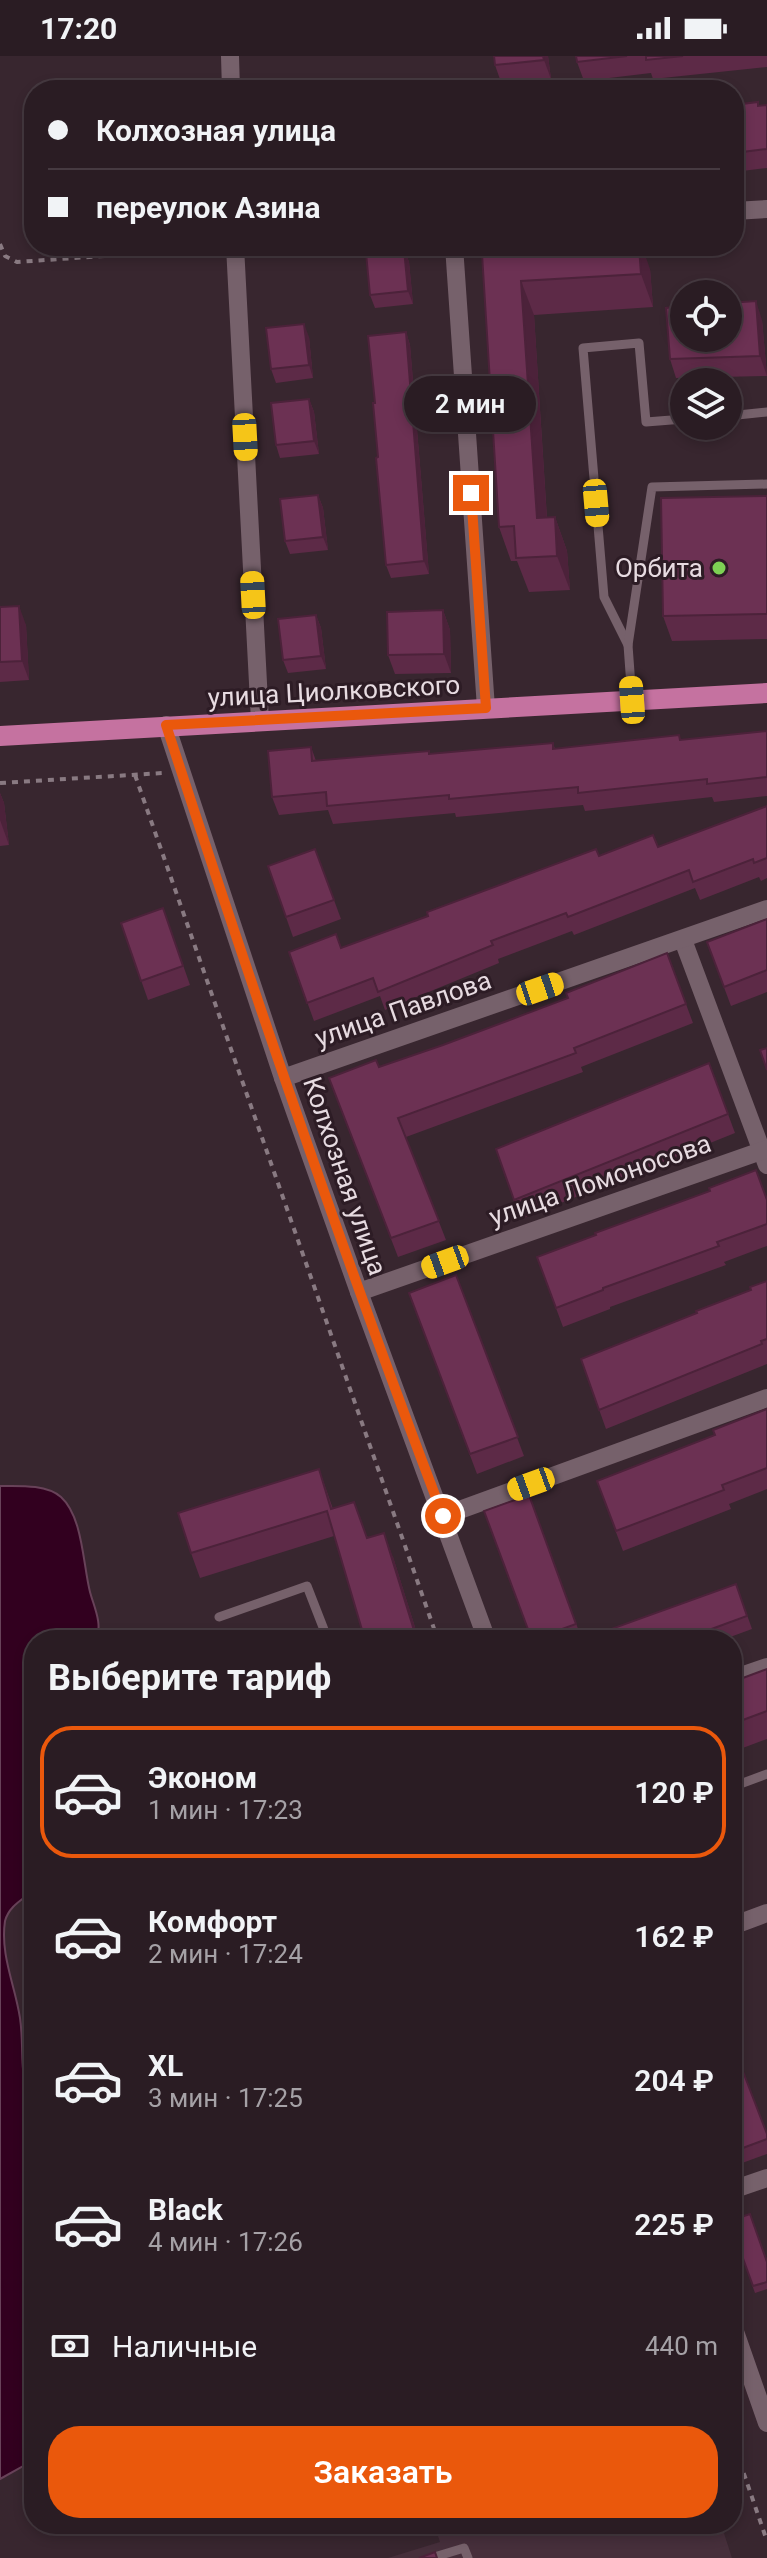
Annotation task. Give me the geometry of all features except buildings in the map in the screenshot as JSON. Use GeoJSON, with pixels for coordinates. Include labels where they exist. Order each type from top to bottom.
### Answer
{"type":"FeatureCollection","features":[{"type":"Feature","properties":{"kind":"main road","name":"улица Циолковского"},"geometry":{"type":"LineString","coordinates":[[0,736],[767,693]]}},
{"type":"Feature","properties":{"kind":"street"},"geometry":{"type":"LineString","coordinates":[[230,56],[231,80]]}},
{"type":"Feature","properties":{"kind":"street"},"geometry":{"type":"LineString","coordinates":[[744,210],[767,209]]}},
{"type":"Feature","properties":{"kind":"street"},"geometry":{"type":"LineString","coordinates":[[236,256],[260,721]]}},
{"type":"Feature","properties":{"kind":"street"},"geometry":{"type":"LineString","coordinates":[[455,256],[486,708]]}},
{"type":"Feature","properties":{"kind":"street","name":"Колхозная улица"},"geometry":{"type":"LineString","coordinates":[[166,725],[283,1078],[483,1630]]}},
{"type":"Feature","properties":{"kind":"street","name":"улица Павлова"},"geometry":{"type":"LineString","coordinates":[[283,1078],[767,909]]}},
{"type":"Feature","properties":{"kind":"street"},"geometry":{"type":"LineString","coordinates":[[683,940],[765,1155]]}},
{"type":"Feature","properties":{"kind":"street","name":"улица Ломоносова"},"geometry":{"type":"LineString","coordinates":[[359,1292],[765,1155]]}},
{"type":"Feature","properties":{"kind":"street"},"geometry":{"type":"LineString","coordinates":[[443,1516],[767,1398]]}},
{"type":"Feature","properties":{"kind":"street"},"geometry":{"type":"LineString","coordinates":[[742,1676],[767,1667]]}},
{"type":"Feature","properties":{"kind":"street"},"geometry":{"type":"LineString","coordinates":[[742,1921],[767,1913]]}},
{"type":"Feature","properties":{"kind":"street"},"geometry":{"type":"LineString","coordinates":[[742,2187],[767,2178]]}},
{"type":"Feature","properties":{"kind":"street"},"geometry":{"type":"LineString","coordinates":[[742,2352],[767,2423]]}},
{"type":"Feature","properties":{"kind":"lane"},"geometry":{"type":"LineString","coordinates":[[628,645],[604,597],[583,348],[639,343],[646,422],[670,420]]}},
{"type":"Feature","properties":{"kind":"lane"},"geometry":{"type":"LineString","coordinates":[[742,415],[767,412]]}},
{"type":"Feature","properties":{"kind":"lane"},"geometry":{"type":"LineString","coordinates":[[632,700],[628,645],[652,487],[767,484]]}},
{"type":"Feature","properties":{"kind":"lane"},"geometry":{"type":"LineString","coordinates":[[219,1617],[307,1586],[324,1630]]}},
{"type":"Feature","properties":{"kind":"lane"},"geometry":{"type":"LineString","coordinates":[[742,1783],[767,1774]]}},
{"type":"Feature","properties":{"kind":"lane"},"geometry":{"type":"LineString","coordinates":[[431,2558],[464,2548],[468,2558]]}},
{"type":"Feature","properties":{"kind":"path"},"geometry":{"type":"LineString","coordinates":[[0,244],[5,256],[17,262],[99,256]]}},
{"type":"Feature","properties":{"kind":"path"},"geometry":{"type":"LineString","coordinates":[[0,783],[182,771]]}},
{"type":"Feature","properties":{"kind":"path"},"geometry":{"type":"LineString","coordinates":[[135,775],[434,1630]]}},
{"type":"Feature","properties":{"kind":"path"},"geometry":{"type":"LineString","coordinates":[[742,2468],[767,2541]]}},
{"type":"Feature","properties":{"kind":"shaded area"},"geometry":{"type":"Polygon","coordinates":[[[0,1486],[48,1490],[61,1497],[68,1506],[78,1529],[99,1628],[24,1630],[24,1898],[10,1911],[4,1934],[6,1958],[20,2018],[24,2079],[24,2466],[0,2479],[0,1486]]]}},
{"type":"Feature","properties":{"kind":"shaded area"},"geometry":{"type":"Polygon","coordinates":[[[437,2534],[724,2534],[732,2558],[388,2558],[440,2542],[437,2534]]]}},
{"type":"Feature","properties":{"kind":"place","name":"Орбита"},"geometry":{"type":"Point","coordinates":[719,568]}},
{"type":"Feature","properties":{"kind":"route"},"geometry":{"type":"LineString","coordinates":[[443,1516],[283,1078],[166,725],[486,708],[471,493]]}}]}
